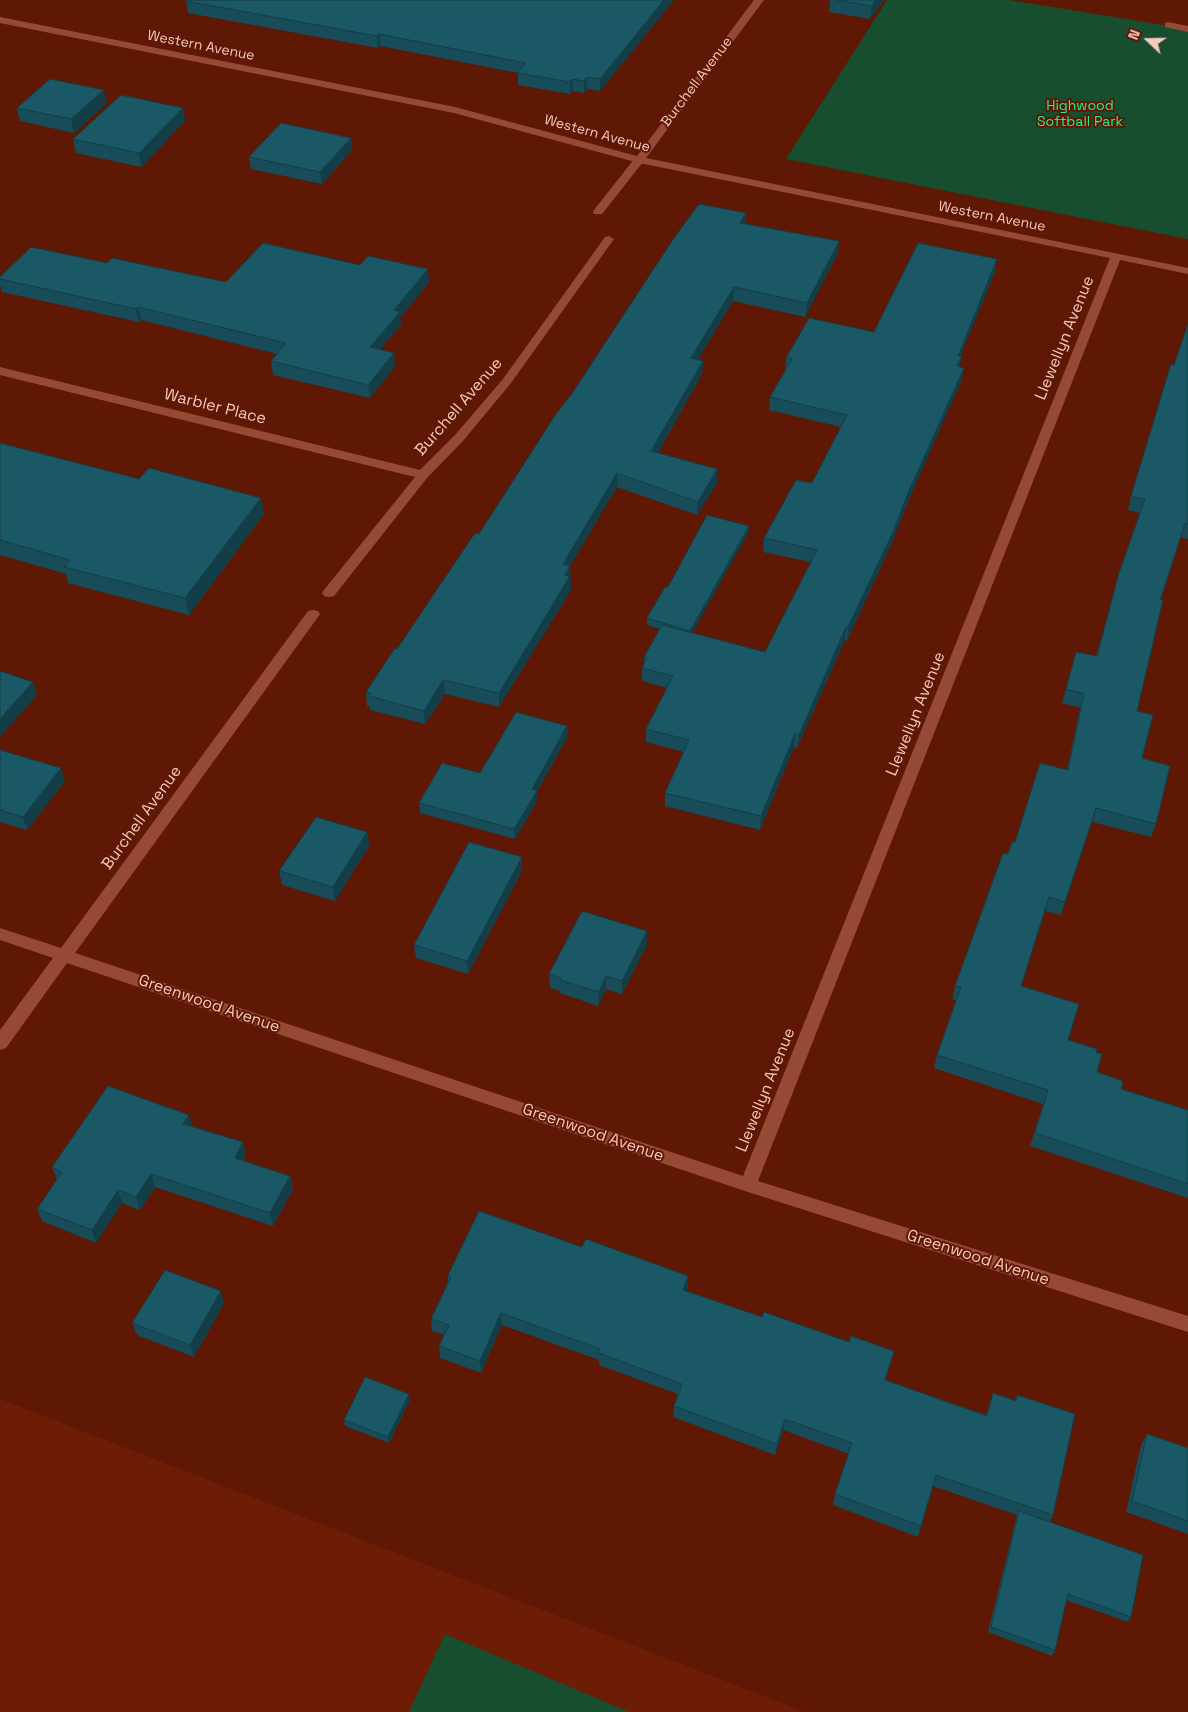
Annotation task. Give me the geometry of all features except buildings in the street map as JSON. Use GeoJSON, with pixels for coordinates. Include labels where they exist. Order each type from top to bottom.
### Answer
{"type":"FeatureCollection","features":[{"type":"Feature","properties":{"kind":"street","name":"Burchell Avenue"},"geometry":{"type":"LineString","coordinates":[[598,212],[759,0]]}},
{"type":"Feature","properties":{"kind":"street","name":"Western Avenue"},"geometry":{"type":"LineString","coordinates":[[0,20],[455,110],[639,160],[1188,270]]}},
{"type":"Feature","properties":{"kind":"street"},"geometry":{"type":"LineString","coordinates":[[1168,25],[1188,29]]}},
{"type":"Feature","properties":{"kind":"street","name":"Burchell Avenue"},"geometry":{"type":"LineString","coordinates":[[329,593],[423,475],[459,438],[507,381],[609,239]]}},
{"type":"Feature","properties":{"kind":"street","name":"Llewellyn Avenue"},"geometry":{"type":"LineString","coordinates":[[748,1185],[1116,256]]}},
{"type":"Feature","properties":{"kind":"street","name":"Warbler Place"},"geometry":{"type":"LineString","coordinates":[[0,371],[423,475]]}},
{"type":"Feature","properties":{"kind":"street","name":"Burchell Avenue"},"geometry":{"type":"LineString","coordinates":[[0,1043],[313,614]]}},
{"type":"Feature","properties":{"kind":"street","name":"Greenwood Avenue"},"geometry":{"type":"LineString","coordinates":[[0,934],[748,1185],[1188,1324]]}},
{"type":"Feature","properties":{"kind":"shaded area"},"geometry":{"type":"Polygon","coordinates":[[[0,1399],[805,1712],[0,1712],[0,1399]]]}},
{"type":"Feature","properties":{"kind":"green space","name":"Highwood Softball Park"},"geometry":{"type":"Polygon","coordinates":[[[887,0],[1009,0],[1188,29],[1188,239],[786,159],[887,0]]]}},
{"type":"Feature","properties":{"kind":"green space"},"geometry":{"type":"Polygon","coordinates":[[[445,1634],[629,1712],[409,1712],[445,1634]]]}}]}
